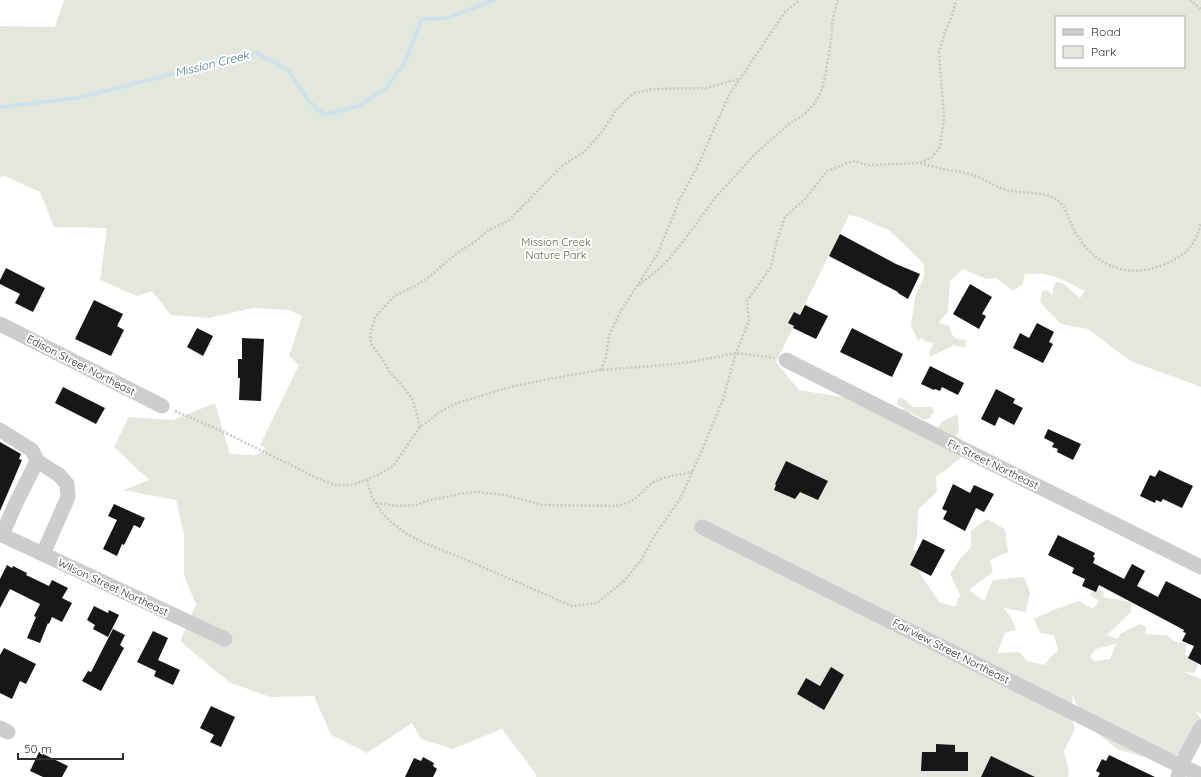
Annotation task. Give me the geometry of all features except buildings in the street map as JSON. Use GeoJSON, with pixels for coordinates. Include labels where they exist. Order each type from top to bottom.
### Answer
{"type":"FeatureCollection","features":[{"type":"Feature","properties":{"kind":"street","name":"Edison Street Northeast"},"geometry":{"type":"LineString","coordinates":[[0,324],[162,406]]}},
{"type":"Feature","properties":{"kind":"street","name":"Fir Street Northeast"},"geometry":{"type":"LineString","coordinates":[[786,360],[1201,567]]}},
{"type":"Feature","properties":{"kind":"street"},"geometry":{"type":"LineString","coordinates":[[0,430],[32,450],[37,461],[59,474],[67,484],[68,496],[43,554]]}},
{"type":"Feature","properties":{"kind":"street"},"geometry":{"type":"LineString","coordinates":[[1,534],[37,461]]}},
{"type":"Feature","properties":{"kind":"street","name":"Fairview Street Northeast"},"geometry":{"type":"LineString","coordinates":[[702,527],[1170,762],[1180,771],[1201,775]]}},
{"type":"Feature","properties":{"kind":"street","name":"Wilson Street Northeast"},"geometry":{"type":"LineString","coordinates":[[1,534],[225,639]]}},
{"type":"Feature","properties":{"kind":"street"},"geometry":{"type":"LineString","coordinates":[[1180,771],[1201,727]]}},
{"type":"Feature","properties":{"kind":"path"},"geometry":{"type":"LineString","coordinates":[[600,370],[606,357],[609,336],[619,314],[658,253],[679,201],[700,161],[729,95],[785,12],[800,0]]}},
{"type":"Feature","properties":{"kind":"path"},"geometry":{"type":"LineString","coordinates":[[637,286],[658,270],[670,258],[715,198],[754,155],[790,123],[804,115],[814,104],[821,92],[825,78],[832,35],[832,22],[838,0]]}},
{"type":"Feature","properties":{"kind":"path"},"geometry":{"type":"LineString","coordinates":[[920,163],[932,158],[940,147],[944,118],[939,52],[956,0]]}},
{"type":"Feature","properties":{"kind":"path"},"geometry":{"type":"LineString","coordinates":[[1190,0],[1201,9]]}},
{"type":"Feature","properties":{"kind":"path"},"geometry":{"type":"LineString","coordinates":[[420,427],[413,400],[389,371],[371,344],[370,335],[375,317],[386,305],[396,295],[413,287],[428,277],[487,231],[508,221],[563,165],[584,152],[602,132],[616,110],[635,93],[653,89],[706,88],[739,79]]}},
{"type":"Feature","properties":{"kind":"path"},"geometry":{"type":"LineString","coordinates":[[367,480],[372,497],[381,512],[392,523],[407,534],[424,543],[572,606],[597,603],[624,581],[642,559],[653,538],[680,499],[694,470],[723,399],[736,353],[749,320],[747,301],[771,267],[785,217],[805,199],[827,171],[853,161],[868,166],[920,163],[973,175],[1007,190],[1039,194],[1057,200],[1066,210],[1077,237],[1091,254],[1108,266],[1128,271],[1145,270],[1161,266],[1179,258],[1192,246],[1201,223]]}},
{"type":"Feature","properties":{"kind":"path"},"geometry":{"type":"LineString","coordinates":[[162,406],[226,433],[319,479],[336,485],[353,485],[378,475],[393,466],[420,427],[440,412],[457,403],[514,386],[600,370],[691,362],[736,353],[786,360]]}},
{"type":"Feature","properties":{"kind":"path"},"geometry":{"type":"LineString","coordinates":[[376,502],[398,506],[417,505],[429,500],[464,493],[478,492],[504,496],[542,505],[584,504],[616,506],[628,503],[653,482],[666,477],[686,474],[694,470]]}},
{"type":"Feature","properties":{"kind":"green space","name":"Mission Creek Nature Park"},"geometry":{"type":"Polygon","coordinates":[[[64,0],[1201,0],[1201,387],[1130,361],[1088,329],[1061,324],[1040,302],[1042,291],[1047,290],[1053,295],[1053,288],[1056,282],[1063,283],[1080,298],[1085,291],[1056,277],[1034,273],[1025,274],[1023,284],[1013,291],[996,278],[986,279],[963,269],[950,281],[948,311],[939,323],[949,326],[954,337],[966,340],[965,348],[954,345],[930,357],[929,352],[934,343],[924,341],[922,337],[918,341],[911,326],[915,297],[924,277],[924,264],[890,231],[859,217],[849,215],[776,362],[799,390],[865,401],[883,410],[905,409],[897,405],[898,399],[903,398],[913,407],[932,407],[934,412],[930,418],[925,420],[911,413],[904,423],[936,432],[941,422],[958,414],[959,429],[956,436],[967,453],[936,477],[937,492],[918,510],[917,537],[913,550],[926,553],[927,569],[919,572],[939,602],[955,607],[960,595],[950,574],[960,559],[971,547],[971,531],[987,519],[1005,529],[1008,552],[990,560],[993,572],[969,590],[984,601],[993,580],[1024,577],[1030,592],[1026,612],[1004,608],[1012,619],[1016,630],[1005,633],[997,653],[1019,652],[1027,661],[1044,665],[1058,650],[1054,635],[1040,633],[1034,619],[1053,610],[1079,601],[1093,609],[1099,601],[1090,595],[1095,587],[1104,592],[1103,597],[1131,602],[1131,612],[1107,635],[1118,639],[1120,634],[1140,624],[1146,627],[1145,634],[1167,635],[1174,641],[1187,644],[1185,655],[1195,658],[1198,666],[1194,673],[1184,672],[1201,679],[1201,714],[1195,711],[1201,719],[1201,737],[1180,753],[1161,764],[1155,757],[1140,756],[1117,749],[1083,722],[1073,695],[1071,717],[1075,729],[1064,751],[1069,772],[1068,777],[536,777],[536,774],[502,729],[453,749],[421,739],[412,723],[367,753],[331,735],[314,696],[270,697],[229,682],[180,641],[196,605],[184,575],[184,535],[176,500],[123,490],[149,480],[114,447],[129,417],[173,420],[215,403],[230,454],[255,455],[266,448],[260,445],[299,365],[289,356],[302,316],[289,310],[253,308],[209,318],[171,315],[152,291],[137,296],[100,280],[107,228],[54,227],[40,192],[5,176],[0,177],[0,26],[55,27],[64,0]],[[1117,640],[1115,644],[1096,649],[1090,656],[1095,661],[1110,659],[1117,640]]]}},
{"type":"Feature","properties":{"kind":"waterway","name":"Mission Creek"},"geometry":{"type":"LineString","coordinates":[[0,107],[78,98],[256,53],[288,70],[307,99],[324,115],[358,106],[386,88],[404,64],[422,19],[448,18],[494,0]]}}]}
